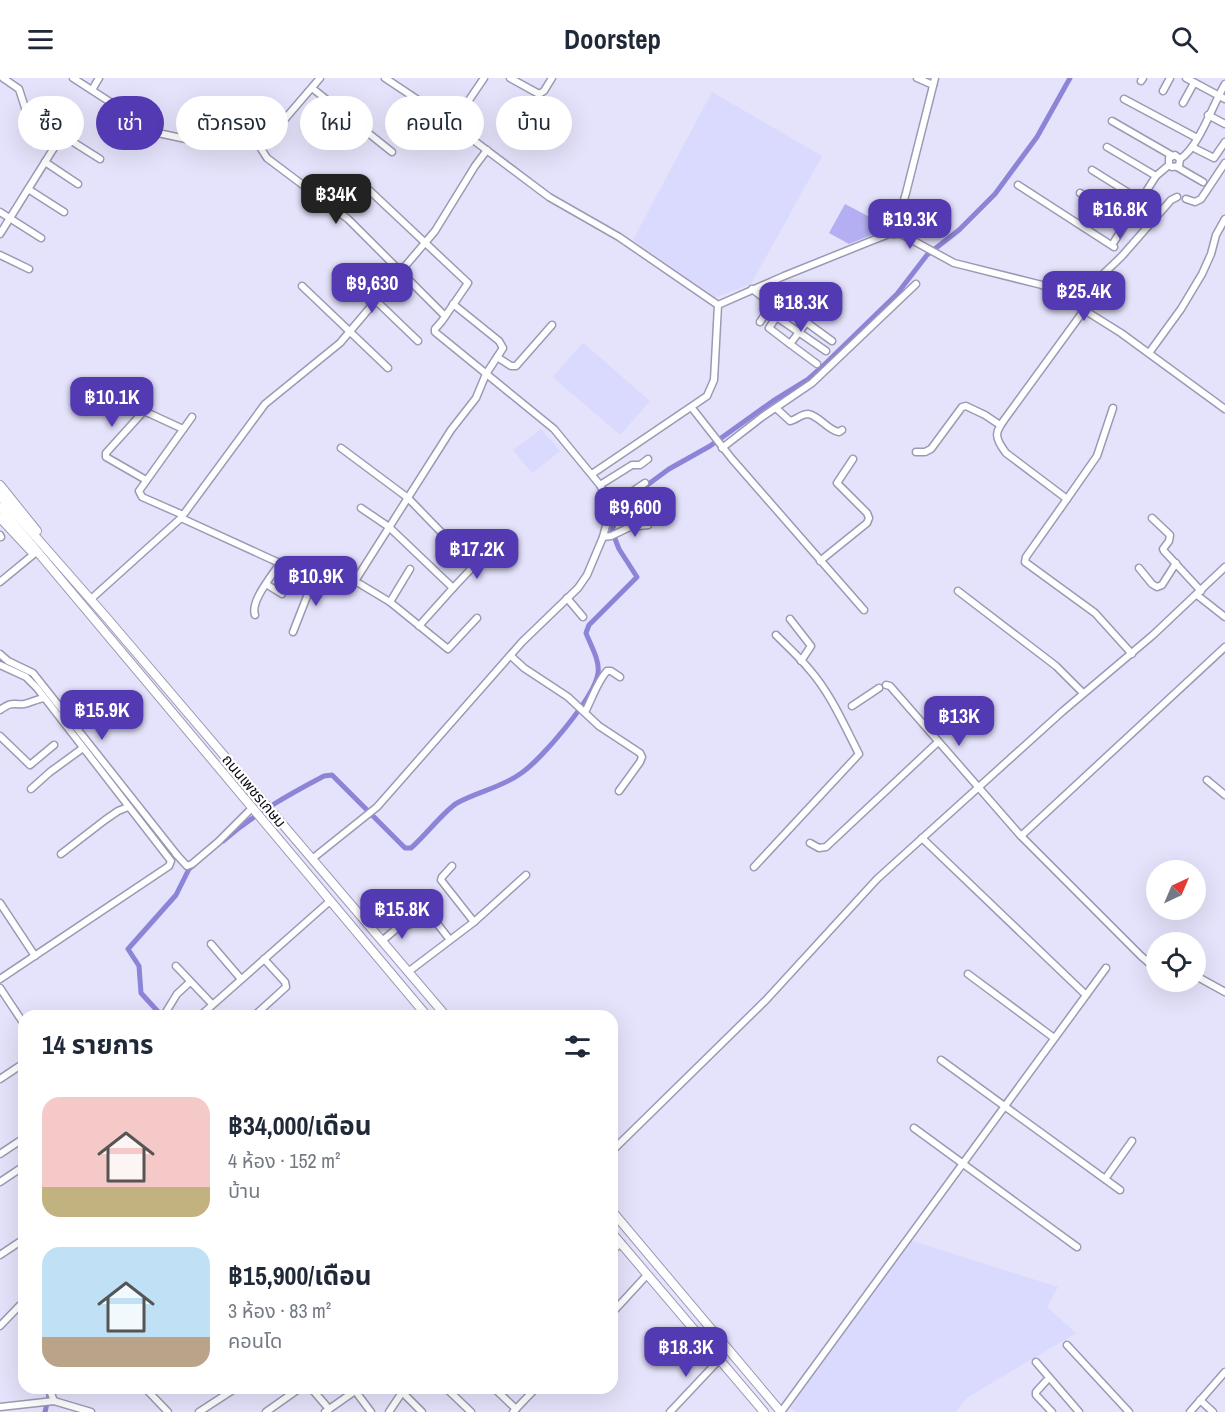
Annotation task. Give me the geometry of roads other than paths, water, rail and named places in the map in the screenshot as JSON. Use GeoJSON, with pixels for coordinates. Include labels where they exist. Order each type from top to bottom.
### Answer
{"type":"FeatureCollection","features":[{"type":"Feature","properties":{"kind":"main road","name":"ถนนเพชรเกษม"},"geometry":{"type":"LineString","coordinates":[[0,485],[62,565]]}},
{"type":"Feature","properties":{"kind":"main road","name":"ถนนเพชรเกษม"},"geometry":{"type":"LineString","coordinates":[[0,496],[62,565],[441,1010]]}},
{"type":"Feature","properties":{"kind":"main road","name":"ถนนเพชรเกษม"},"geometry":{"type":"LineString","coordinates":[[0,507],[422,1010]]}},
{"type":"Feature","properties":{"kind":"main road","name":"ถนนเพชรเกษม"},"geometry":{"type":"LineString","coordinates":[[0,519],[54,572]]}},
{"type":"Feature","properties":{"kind":"main road"},"geometry":{"type":"LineString","coordinates":[[618,1218],[782,1412]]}},
{"type":"Feature","properties":{"kind":"main road"},"geometry":{"type":"LineString","coordinates":[[618,1240],[762,1411]]}},
{"type":"Feature","properties":{"kind":"street"},"geometry":{"type":"LineString","coordinates":[[3,78],[20,89],[22,96]]}},
{"type":"Feature","properties":{"kind":"street"},"geometry":{"type":"LineString","coordinates":[[73,78],[158,133],[176,138]]}},
{"type":"Feature","properties":{"kind":"street"},"geometry":{"type":"LineString","coordinates":[[92,90],[99,78]]}},
{"type":"Feature","properties":{"kind":"street"},"geometry":{"type":"LineString","coordinates":[[288,115],[320,78]]}},
{"type":"Feature","properties":{"kind":"street"},"geometry":{"type":"LineString","coordinates":[[385,78],[411,96]]}},
{"type":"Feature","properties":{"kind":"street"},"geometry":{"type":"LineString","coordinates":[[471,96],[483,78]]}},
{"type":"Feature","properties":{"kind":"street"},"geometry":{"type":"LineString","coordinates":[[510,78],[521,81],[536,93],[542,94],[552,78]]}},
{"type":"Feature","properties":{"kind":"street"},"geometry":{"type":"LineString","coordinates":[[894,234],[934,82],[916,78]]}},
{"type":"Feature","properties":{"kind":"street"},"geometry":{"type":"LineString","coordinates":[[1162,91],[1170,78]]}},
{"type":"Feature","properties":{"kind":"street"},"geometry":{"type":"LineString","coordinates":[[1186,78],[1225,99]]}},
{"type":"Feature","properties":{"kind":"street"},"geometry":{"type":"LineString","coordinates":[[1183,103],[1194,83]]}},
{"type":"Feature","properties":{"kind":"street"},"geometry":{"type":"LineString","coordinates":[[1177,166],[1197,138],[1225,84]]}},
{"type":"Feature","properties":{"kind":"street"},"geometry":{"type":"LineString","coordinates":[[312,88],[392,152]]}},
{"type":"Feature","properties":{"kind":"street"},"geometry":{"type":"LineString","coordinates":[[1124,99],[1197,138]]}},
{"type":"Feature","properties":{"kind":"street"},"geometry":{"type":"LineString","coordinates":[[1209,115],[1225,124]]}},
{"type":"Feature","properties":{"kind":"street"},"geometry":{"type":"LineString","coordinates":[[1112,122],[1171,155],[1175,154],[1180,159]]}},
{"type":"Feature","properties":{"kind":"street"},"geometry":{"type":"LineString","coordinates":[[1191,147],[1214,158],[1225,142]]}},
{"type":"Feature","properties":{"kind":"street"},"geometry":{"type":"LineString","coordinates":[[1107,147],[1156,176]]}},
{"type":"Feature","properties":{"kind":"street"},"geometry":{"type":"LineString","coordinates":[[484,148],[549,197],[625,240],[718,306],[712,387],[707,396],[592,474]]}},
{"type":"Feature","properties":{"kind":"street"},"geometry":{"type":"LineString","coordinates":[[0,234],[53,150]]}},
{"type":"Feature","properties":{"kind":"street"},"geometry":{"type":"LineString","coordinates":[[84,150],[100,159]]}},
{"type":"Feature","properties":{"kind":"street"},"geometry":{"type":"LineString","coordinates":[[262,150],[267,158],[348,219],[445,316]]}},
{"type":"Feature","properties":{"kind":"street"},"geometry":{"type":"LineString","coordinates":[[91,599],[182,517],[265,404],[350,332],[440,224],[487,150]]}},
{"type":"Feature","properties":{"kind":"street"},"geometry":{"type":"LineString","coordinates":[[1169,165],[1171,155]]}},
{"type":"Feature","properties":{"kind":"street"},"geometry":{"type":"LineString","coordinates":[[45,162],[78,184]]}},
{"type":"Feature","properties":{"kind":"street"},"geometry":{"type":"LineString","coordinates":[[1186,199],[1196,202],[1201,199],[1225,163]]}},
{"type":"Feature","properties":{"kind":"street"},"geometry":{"type":"LineString","coordinates":[[1018,185],[1113,246],[1156,176],[1169,165],[1177,166],[1203,182]]}},
{"type":"Feature","properties":{"kind":"street"},"geometry":{"type":"LineString","coordinates":[[1092,170],[1140,200]]}},
{"type":"Feature","properties":{"kind":"street"},"geometry":{"type":"LineString","coordinates":[[28,189],[64,212]]}},
{"type":"Feature","properties":{"kind":"street"},"geometry":{"type":"LineString","coordinates":[[312,859],[386,798],[511,656],[578,588],[587,575],[603,537],[609,507],[600,484],[554,429],[435,332],[468,283],[369,190]]}},
{"type":"Feature","properties":{"kind":"street"},"geometry":{"type":"LineString","coordinates":[[1080,193],[1127,220]]}},
{"type":"Feature","properties":{"kind":"street"},"geometry":{"type":"LineString","coordinates":[[1074,303],[1176,197]]}},
{"type":"Feature","properties":{"kind":"street"},"geometry":{"type":"LineString","coordinates":[[0,212],[41,238]]}},
{"type":"Feature","properties":{"kind":"street"},"geometry":{"type":"LineString","coordinates":[[1149,353],[1181,309],[1202,274],[1212,254],[1216,235],[1225,219]]}},
{"type":"Feature","properties":{"kind":"street"},"geometry":{"type":"LineString","coordinates":[[718,306],[752,289],[894,234],[907,236],[962,266],[1042,285],[1074,303],[1082,312],[1149,353],[1225,409]]}},
{"type":"Feature","properties":{"kind":"street"},"geometry":{"type":"LineString","coordinates":[[0,255],[29,269]]}},
{"type":"Feature","properties":{"kind":"street"},"geometry":{"type":"LineString","coordinates":[[344,270],[418,341]]}},
{"type":"Feature","properties":{"kind":"street"},"geometry":{"type":"LineString","coordinates":[[720,444],[812,383],[916,284]]}},
{"type":"Feature","properties":{"kind":"street"},"geometry":{"type":"LineString","coordinates":[[302,286],[388,368]]}},
{"type":"Feature","properties":{"kind":"street"},"geometry":{"type":"LineString","coordinates":[[752,289],[772,304],[760,322]]}},
{"type":"Feature","properties":{"kind":"street"},"geometry":{"type":"LineString","coordinates":[[817,364],[769,327],[786,303],[806,322],[832,341]]}},
{"type":"Feature","properties":{"kind":"street"},"geometry":{"type":"LineString","coordinates":[[355,581],[451,430],[476,398],[486,374],[502,348],[499,341],[453,304]]}},
{"type":"Feature","properties":{"kind":"street"},"geometry":{"type":"LineString","coordinates":[[768,311],[826,351]]}},
{"type":"Feature","properties":{"kind":"street"},"geometry":{"type":"LineString","coordinates":[[1067,499],[1006,453],[996,434],[1000,425],[1082,312]]}},
{"type":"Feature","properties":{"kind":"street"},"geometry":{"type":"LineString","coordinates":[[790,344],[812,315]]}},
{"type":"Feature","properties":{"kind":"street"},"geometry":{"type":"LineString","coordinates":[[497,357],[511,366],[516,366],[552,325]]}},
{"type":"Feature","properties":{"kind":"street"},"geometry":{"type":"LineString","coordinates":[[916,452],[926,452],[931,449],[962,407],[966,406],[985,415],[1000,425]]}},
{"type":"Feature","properties":{"kind":"street"},"geometry":{"type":"LineString","coordinates":[[692,408],[720,444],[864,610]]}},
{"type":"Feature","properties":{"kind":"street"},"geometry":{"type":"LineString","coordinates":[[776,408],[790,421],[804,415],[811,415],[833,431],[842,430]]}},
{"type":"Feature","properties":{"kind":"street"},"geometry":{"type":"LineString","coordinates":[[1113,408],[1097,456],[1026,557],[1025,562],[1095,613],[1132,654]]}},
{"type":"Feature","properties":{"kind":"street"},"geometry":{"type":"LineString","coordinates":[[146,480],[106,457],[106,453],[144,411],[183,429]]}},
{"type":"Feature","properties":{"kind":"street"},"geometry":{"type":"LineString","coordinates":[[192,417],[146,480],[139,494],[280,563],[295,568],[336,574],[355,581],[390,602],[448,650],[477,618]]}},
{"type":"Feature","properties":{"kind":"street"},"geometry":{"type":"LineString","coordinates":[[341,448],[408,498],[471,564],[471,569],[419,626]]}},
{"type":"Feature","properties":{"kind":"street"},"geometry":{"type":"LineString","coordinates":[[600,484],[632,465],[640,465],[648,459]]}},
{"type":"Feature","properties":{"kind":"street"},"geometry":{"type":"LineString","coordinates":[[820,561],[869,518],[867,513],[837,483],[853,459]]}},
{"type":"Feature","properties":{"kind":"street"},"geometry":{"type":"LineString","coordinates":[[609,507],[645,483]]}},
{"type":"Feature","properties":{"kind":"street"},"geometry":{"type":"LineString","coordinates":[[361,508],[389,527],[453,588]]}},
{"type":"Feature","properties":{"kind":"street"},"geometry":{"type":"LineString","coordinates":[[1152,518],[1170,536],[1163,549],[1199,593],[1225,617]]}},
{"type":"Feature","properties":{"kind":"street"},"geometry":{"type":"LineString","coordinates":[[603,537],[630,527],[648,525]]}},
{"type":"Feature","properties":{"kind":"street"},"geometry":{"type":"LineString","coordinates":[[0,582],[34,554]]}},
{"type":"Feature","properties":{"kind":"street"},"geometry":{"type":"LineString","coordinates":[[255,615],[253,606],[280,563]]}},
{"type":"Feature","properties":{"kind":"street"},"geometry":{"type":"LineString","coordinates":[[1139,568],[1157,587],[1162,585],[1176,563]]}},
{"type":"Feature","properties":{"kind":"street"},"geometry":{"type":"LineString","coordinates":[[618,1145],[766,1000],[869,887],[1083,693],[1132,654],[1225,567]]}},
{"type":"Feature","properties":{"kind":"street"},"geometry":{"type":"LineString","coordinates":[[390,602],[410,569]]}},
{"type":"Feature","properties":{"kind":"street"},"geometry":{"type":"LineString","coordinates":[[293,632],[317,571]]}},
{"type":"Feature","properties":{"kind":"street"},"geometry":{"type":"LineString","coordinates":[[266,584],[282,594]]}},
{"type":"Feature","properties":{"kind":"street"},"geometry":{"type":"LineString","coordinates":[[958,591],[1056,666],[1083,693]]}},
{"type":"Feature","properties":{"kind":"street"},"geometry":{"type":"LineString","coordinates":[[567,598],[583,617]]}},
{"type":"Feature","properties":{"kind":"street"},"geometry":{"type":"LineString","coordinates":[[790,619],[812,646],[801,661]]}},
{"type":"Feature","properties":{"kind":"street"},"geometry":{"type":"LineString","coordinates":[[754,867],[859,756],[840,715],[813,675],[776,635]]}},
{"type":"Feature","properties":{"kind":"street"},"geometry":{"type":"LineString","coordinates":[[1021,836],[1225,647]]}},
{"type":"Feature","properties":{"kind":"street"},"geometry":{"type":"LineString","coordinates":[[0,654],[8,661],[33,673],[187,866],[256,812]]}},
{"type":"Feature","properties":{"kind":"street"},"geometry":{"type":"LineString","coordinates":[[511,656],[642,757],[620,791]]}},
{"type":"Feature","properties":{"kind":"street"},"geometry":{"type":"LineString","coordinates":[[0,664],[26,677],[167,853],[171,861],[169,866],[0,979]]}},
{"type":"Feature","properties":{"kind":"street"},"geometry":{"type":"LineString","coordinates":[[584,711],[603,675],[611,671],[620,677]]}},
{"type":"Feature","properties":{"kind":"street"},"geometry":{"type":"LineString","coordinates":[[840,715],[882,686],[890,686],[1021,836],[1146,960]]}},
{"type":"Feature","properties":{"kind":"street"},"geometry":{"type":"LineString","coordinates":[[0,710],[11,703],[24,704],[44,698]]}},
{"type":"Feature","properties":{"kind":"street"},"geometry":{"type":"LineString","coordinates":[[0,736],[30,765],[54,746]]}},
{"type":"Feature","properties":{"kind":"street"},"geometry":{"type":"LineString","coordinates":[[810,843],[819,848],[826,847],[938,742]]}},
{"type":"Feature","properties":{"kind":"street"},"geometry":{"type":"LineString","coordinates":[[31,789],[83,748]]}},
{"type":"Feature","properties":{"kind":"street"},"geometry":{"type":"LineString","coordinates":[[1207,780],[1225,795]]}},
{"type":"Feature","properties":{"kind":"street"},"geometry":{"type":"LineString","coordinates":[[61,854],[118,811],[129,807]]}},
{"type":"Feature","properties":{"kind":"street"},"geometry":{"type":"LineString","coordinates":[[922,838],[1086,995]]}},
{"type":"Feature","properties":{"kind":"street"},"geometry":{"type":"LineString","coordinates":[[167,853],[176,854]]}},
{"type":"Feature","properties":{"kind":"street"},"geometry":{"type":"LineString","coordinates":[[452,866],[441,880],[474,922]]}},
{"type":"Feature","properties":{"kind":"street"},"geometry":{"type":"LineString","coordinates":[[408,972],[474,922],[526,875]]}},
{"type":"Feature","properties":{"kind":"street"},"geometry":{"type":"LineString","coordinates":[[207,1010],[330,900]]}},
{"type":"Feature","properties":{"kind":"street"},"geometry":{"type":"LineString","coordinates":[[0,903],[35,956]]}},
{"type":"Feature","properties":{"kind":"street"},"geometry":{"type":"LineString","coordinates":[[425,908],[450,940]]}},
{"type":"Feature","properties":{"kind":"street"},"geometry":{"type":"LineString","coordinates":[[382,941],[396,929],[411,924]]}},
{"type":"Feature","properties":{"kind":"street"},"geometry":{"type":"LineString","coordinates":[[211,944],[241,979]]}},
{"type":"Feature","properties":{"kind":"street"},"geometry":{"type":"LineString","coordinates":[[261,1010],[286,987],[285,982],[264,959]]}},
{"type":"Feature","properties":{"kind":"street"},"geometry":{"type":"LineString","coordinates":[[176,966],[212,1005]]}},
{"type":"Feature","properties":{"kind":"street"},"geometry":{"type":"LineString","coordinates":[[782,1412],[1106,968]]}},
{"type":"Feature","properties":{"kind":"street"},"geometry":{"type":"LineString","coordinates":[[968,974],[1054,1038]]}},
{"type":"Feature","properties":{"kind":"street"},"geometry":{"type":"LineString","coordinates":[[167,1010],[177,994],[190,982]]}},
{"type":"Feature","properties":{"kind":"street"},"geometry":{"type":"LineString","coordinates":[[1206,982],[1225,992]]}},
{"type":"Feature","properties":{"kind":"street"},"geometry":{"type":"LineString","coordinates":[[0,988],[18,1015]]}},
{"type":"Feature","properties":{"kind":"street"},"geometry":{"type":"LineString","coordinates":[[942,1060],[1120,1190]]}},
{"type":"Feature","properties":{"kind":"street"},"geometry":{"type":"LineString","coordinates":[[0,1079],[18,1067]]}},
{"type":"Feature","properties":{"kind":"street"},"geometry":{"type":"LineString","coordinates":[[914,1128],[1077,1247]]}},
{"type":"Feature","properties":{"kind":"street"},"geometry":{"type":"LineString","coordinates":[[1105,1179],[1132,1141]]}},
{"type":"Feature","properties":{"kind":"street"},"geometry":{"type":"LineString","coordinates":[[0,1154],[18,1142]]}},
{"type":"Feature","properties":{"kind":"street"},"geometry":{"type":"LineString","coordinates":[[0,1182],[18,1170]]}},
{"type":"Feature","properties":{"kind":"street"},"geometry":{"type":"LineString","coordinates":[[0,1255],[18,1243]]}},
{"type":"Feature","properties":{"kind":"street"},"geometry":{"type":"LineString","coordinates":[[618,1246],[621,1243]]}},
{"type":"Feature","properties":{"kind":"street"},"geometry":{"type":"LineString","coordinates":[[618,1305],[647,1275]]}},
{"type":"Feature","properties":{"kind":"street"},"geometry":{"type":"LineString","coordinates":[[0,1326],[18,1308]]}},
{"type":"Feature","properties":{"kind":"street"},"geometry":{"type":"LineString","coordinates":[[1067,1345],[1129,1412]]}},
{"type":"Feature","properties":{"kind":"street"},"geometry":{"type":"LineString","coordinates":[[670,1412],[719,1360]]}},
{"type":"Feature","properties":{"kind":"street"},"geometry":{"type":"LineString","coordinates":[[1036,1362],[1079,1412]]}},
{"type":"Feature","properties":{"kind":"street"},"geometry":{"type":"LineString","coordinates":[[1190,1412],[1222,1381],[1225,1372]]}},
{"type":"Feature","properties":{"kind":"street"},"geometry":{"type":"LineString","coordinates":[[1046,1382],[1036,1392],[1036,1395],[1052,1412]]}},
{"type":"Feature","properties":{"kind":"street"},"geometry":{"type":"LineString","coordinates":[[50,1394],[59,1411]]}},
{"type":"Feature","properties":{"kind":"street"},"geometry":{"type":"LineString","coordinates":[[152,1394],[168,1412]]}},
{"type":"Feature","properties":{"kind":"street"},"geometry":{"type":"LineString","coordinates":[[199,1412],[227,1394]]}},
{"type":"Feature","properties":{"kind":"street"},"geometry":{"type":"LineString","coordinates":[[266,1412],[292,1394]]}},
{"type":"Feature","properties":{"kind":"street"},"geometry":{"type":"LineString","coordinates":[[315,1394],[327,1411],[348,1394]]}},
{"type":"Feature","properties":{"kind":"street"},"geometry":{"type":"LineString","coordinates":[[358,1394],[371,1412]]}},
{"type":"Feature","properties":{"kind":"street"},"geometry":{"type":"LineString","coordinates":[[389,1412],[401,1394]]}},
{"type":"Feature","properties":{"kind":"street"},"geometry":{"type":"LineString","coordinates":[[407,1394],[422,1412]]}},
{"type":"Feature","properties":{"kind":"street"},"geometry":{"type":"LineString","coordinates":[[452,1394],[471,1412]]}},
{"type":"Feature","properties":{"kind":"street"},"geometry":{"type":"LineString","coordinates":[[499,1394],[514,1410],[530,1394]]}},
{"type":"Feature","properties":{"kind":"street"},"geometry":{"type":"LineString","coordinates":[[1200,1400],[1214,1412]]}},
{"type":"Feature","properties":{"kind":"street"},"geometry":{"type":"LineString","coordinates":[[0,1407],[52,1401],[92,1412]]}},
{"type":"Feature","properties":{"kind":"waterway"},"geometry":{"type":"LineString","coordinates":[[223,841],[247,822],[297,790],[324,776],[332,775],[405,848],[411,848],[457,803],[505,782],[529,767],[578,712],[595,684],[598,668],[586,633],[589,625],[637,577],[619,549],[612,531],[620,505],[669,469],[710,446],[807,380],[825,364],[897,294],[927,255],[959,230],[995,194],[1037,137],[1070,78]]}},
{"type":"Feature","properties":{"kind":"waterway"},"geometry":{"type":"LineString","coordinates":[[0,659],[28,674],[40,687]]}},
{"type":"Feature","properties":{"kind":"waterway"},"geometry":{"type":"LineString","coordinates":[[96,758],[152,828]]}},
{"type":"Feature","properties":{"kind":"waterway"},"geometry":{"type":"LineString","coordinates":[[157,1010],[141,993],[139,966],[128,949],[176,895],[189,869],[195,864]]}},
{"type":"Feature","properties":{"kind":"waterway"},"geometry":{"type":"LineString","coordinates":[[45,1412],[48,1394]]}}]}
